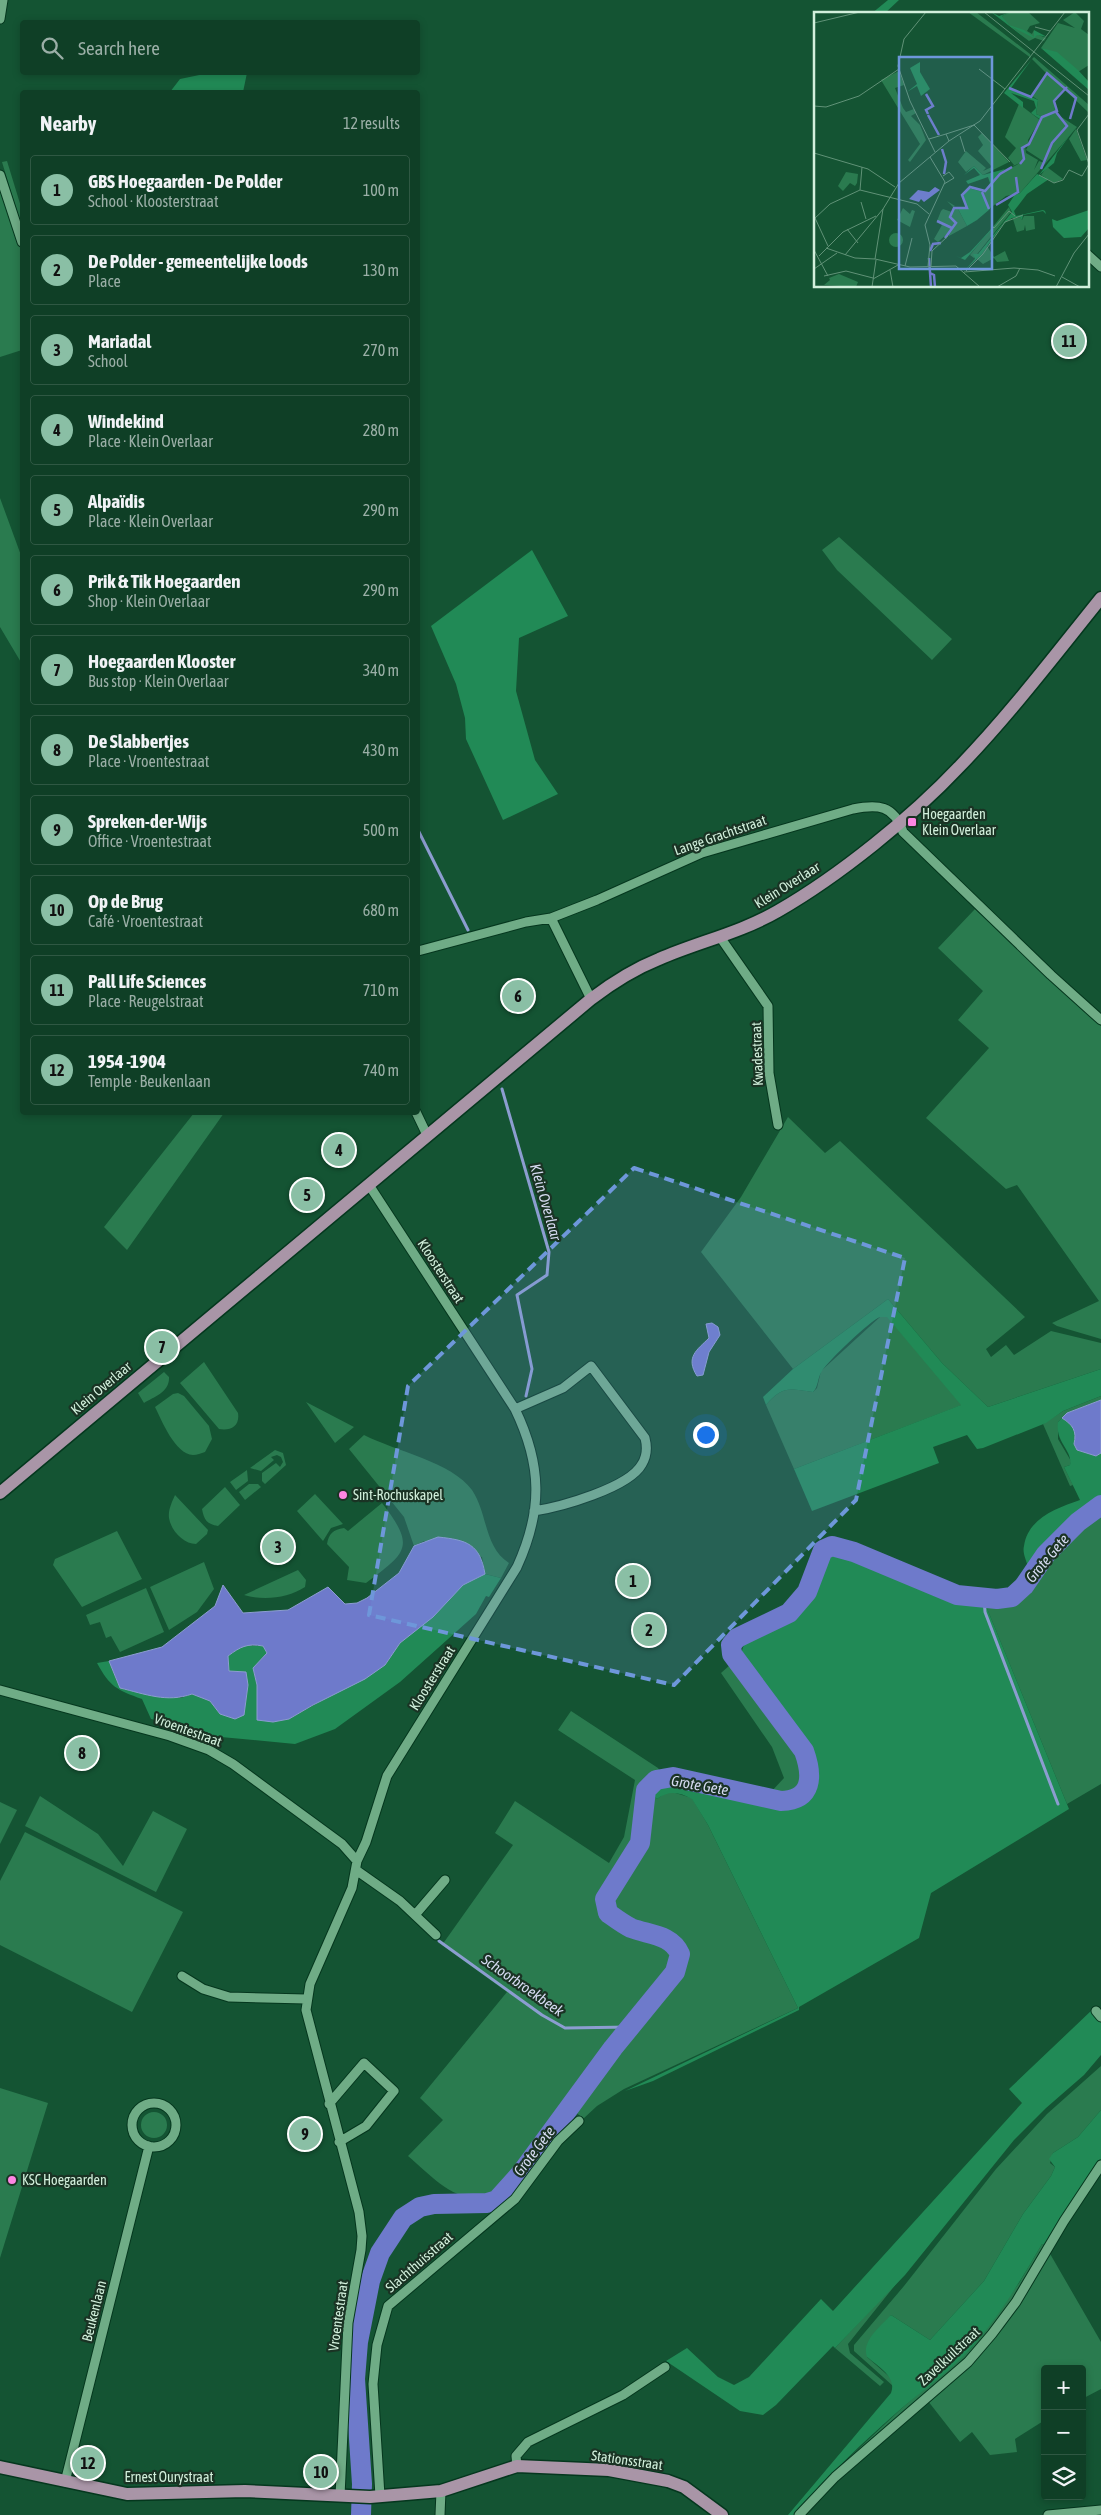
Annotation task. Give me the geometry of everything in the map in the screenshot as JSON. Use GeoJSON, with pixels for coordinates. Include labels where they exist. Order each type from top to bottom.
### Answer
{"type":"FeatureCollection","features":[{"type":"Feature","properties":{"kind":"main road","name":"Klein Overlaar"},"geometry":{"type":"LineString","coordinates":[[0,1493],[591,999],[612,984],[650,963],[741,930],[778,912],[841,869],[900,821],[960,767],[991,733],[1101,598]]}},
{"type":"Feature","properties":{"kind":"main road","name":"Stationsstraat"},"geometry":{"type":"LineString","coordinates":[[340,2496],[375,2497],[440,2491],[517,2466],[609,2470],[668,2480],[694,2492],[722,2515]]}},
{"type":"Feature","properties":{"kind":"main road","name":"Ernest Ourystraat"},"geometry":{"type":"LineString","coordinates":[[0,2467],[66,2482],[143,2495],[245,2491],[340,2496]]}},
{"type":"Feature","properties":{"kind":"street"},"geometry":{"type":"LineString","coordinates":[[0,18],[3,0]]}},
{"type":"Feature","properties":{"kind":"street"},"geometry":{"type":"LineString","coordinates":[[0,175],[20,236]]}},
{"type":"Feature","properties":{"kind":"street"},"geometry":{"type":"LineString","coordinates":[[1088,255],[1101,266]]}},
{"type":"Feature","properties":{"kind":"street","name":"Lange Grachtstraat"},"geometry":{"type":"LineString","coordinates":[[420,951],[526,922],[551,918],[597,900],[686,859],[757,836],[873,806],[888,810],[900,821]]}},
{"type":"Feature","properties":{"kind":"street"},"geometry":{"type":"LineString","coordinates":[[900,821],[903,832],[1051,975],[1101,1020]]}},
{"type":"Feature","properties":{"kind":"street"},"geometry":{"type":"LineString","coordinates":[[551,918],[591,999]]}},
{"type":"Feature","properties":{"kind":"street","name":"Kwadestraat"},"geometry":{"type":"LineString","coordinates":[[720,937],[768,1006],[768,1067],[778,1125]]}},
{"type":"Feature","properties":{"kind":"street"},"geometry":{"type":"LineString","coordinates":[[417,1115],[427,1135]]}},
{"type":"Feature","properties":{"kind":"street","name":"Kloosterstraat"},"geometry":{"type":"LineString","coordinates":[[356,1866],[366,1842],[387,1776],[517,1567],[524,1551],[534,1511],[536,1486],[535,1462],[529,1438],[516,1409],[369,1185]]}},
{"type":"Feature","properties":{"kind":"street"},"geometry":{"type":"LineString","coordinates":[[516,1409],[562,1388],[591,1366],[645,1438],[647,1448],[643,1464],[623,1481],[548,1509],[534,1511]]}},
{"type":"Feature","properties":{"kind":"street","name":"Vroentestraat"},"geometry":{"type":"LineString","coordinates":[[0,1690],[170,1736],[209,1750],[233,1764],[342,1844],[356,1866],[436,1935]]}},
{"type":"Feature","properties":{"kind":"street","name":"Vroentestraat"},"geometry":{"type":"LineString","coordinates":[[340,2496],[348,2323],[362,2236],[359,2212],[329,2104],[306,2010],[306,1999],[310,1984],[352,1888],[356,1866]]}},
{"type":"Feature","properties":{"kind":"street"},"geometry":{"type":"LineString","coordinates":[[415,1915],[446,1880]]}},
{"type":"Feature","properties":{"kind":"street"},"geometry":{"type":"LineString","coordinates":[[182,1976],[203,1989],[229,1997],[306,1999]]}},
{"type":"Feature","properties":{"kind":"street"},"geometry":{"type":"LineString","coordinates":[[329,2104],[364,2063],[394,2091],[366,2126],[339,2142]]}},
{"type":"Feature","properties":{"kind":"street"},"geometry":{"type":"LineString","coordinates":[[156,2103],[168,2108],[173,2114],[175,2128],[169,2140],[163,2144],[149,2146],[137,2138],[132,2125],[136,2111],[142,2106],[156,2103]]}},
{"type":"Feature","properties":{"kind":"street","name":"Slachthuisstraat"},"geometry":{"type":"LineString","coordinates":[[375,2497],[373,2384],[377,2345],[388,2306],[454,2248],[493,2219],[515,2199],[558,2141],[579,2120]]}},
{"type":"Feature","properties":{"kind":"street","name":"Beukenlaan"},"geometry":{"type":"LineString","coordinates":[[66,2482],[149,2146]]}},
{"type":"Feature","properties":{"kind":"street","name":"Zavelkuilstraat"},"geometry":{"type":"LineString","coordinates":[[799,2515],[835,2477],[954,2375],[981,2348],[1016,2302],[1064,2221],[1101,2165]]}},
{"type":"Feature","properties":{"kind":"street"},"geometry":{"type":"LineString","coordinates":[[517,2466],[516,2456],[528,2442],[623,2395],[665,2367]]}},
{"type":"Feature","properties":{"kind":"street"},"geometry":{"type":"LineString","coordinates":[[440,2491],[440,2515]]}},
{"type":"Feature","properties":{"kind":"street"},"geometry":{"type":"LineString","coordinates":[[1048,2515],[1101,2510]]}},
{"type":"Feature","properties":{"kind":"highlighted area"},"geometry":{"type":"Polygon","coordinates":[[[634,1168],[905,1258],[856,1500],[674,1685],[369,1615],[408,1386],[634,1168]]]}},
{"type":"Feature","properties":{"kind":"green space"},"geometry":{"type":"Polygon","coordinates":[[[888,0],[899,0],[886,12],[873,12],[888,0]]]}},
{"type":"Feature","properties":{"kind":"green space"},"geometry":{"type":"Polygon","coordinates":[[[199,75],[247,75],[243,90],[172,90],[180,79],[199,75]]]}},
{"type":"Feature","properties":{"kind":"green space"},"geometry":{"type":"Polygon","coordinates":[[[7,161],[20,203],[20,221],[2,162],[7,161]]]}},
{"type":"Feature","properties":{"kind":"green space"},"geometry":{"type":"Polygon","coordinates":[[[0,184],[20,246],[20,351],[0,357],[0,184]]]}},
{"type":"Feature","properties":{"kind":"green space"},"geometry":{"type":"Polygon","coordinates":[[[0,498],[20,553],[20,661],[0,627],[0,498]]]}},
{"type":"Feature","properties":{"kind":"green space"},"geometry":{"type":"Polygon","coordinates":[[[839,537],[952,639],[932,660],[837,570],[822,550],[839,537]]]}},
{"type":"Feature","properties":{"kind":"green space"},"geometry":{"type":"Polygon","coordinates":[[[532,550],[568,616],[519,638],[516,691],[535,760],[558,794],[503,820],[466,739],[465,718],[456,684],[431,626],[532,550]]]}},
{"type":"Feature","properties":{"kind":"green space"},"geometry":{"type":"Polygon","coordinates":[[[975,909],[1101,1026],[1101,1339],[1052,1323],[1099,1301],[1017,1185],[1006,1189],[926,1118],[989,1048],[958,1020],[983,991],[938,948],[975,909]]]}},
{"type":"Feature","properties":{"kind":"green space"},"geometry":{"type":"Polygon","coordinates":[[[192,1115],[223,1115],[127,1250],[104,1227],[192,1115]]]}},
{"type":"Feature","properties":{"kind":"green space"},"geometry":{"type":"Polygon","coordinates":[[[788,1117],[825,1153],[840,1141],[1025,1317],[986,1349],[991,1357],[1006,1345],[1014,1355],[1051,1331],[1101,1343],[1101,1369],[988,1407],[942,1363],[888,1299],[793,1369],[701,1252],[741,1197],[788,1117]]]}},
{"type":"Feature","properties":{"kind":"green space"},"geometry":{"type":"Polygon","coordinates":[[[888,1299],[942,1363],[988,1407],[1101,1369],[1101,1396],[1063,1411],[1046,1423],[983,1448],[977,1449],[967,1435],[933,1447],[939,1463],[812,1511],[794,1469],[961,1405],[887,1317],[880,1317],[859,1333],[826,1366],[820,1374],[813,1392],[798,1390],[782,1391],[766,1405],[763,1397],[793,1369],[888,1299]]]}},
{"type":"Feature","properties":{"kind":"green space"},"geometry":{"type":"Polygon","coordinates":[[[880,1317],[888,1317],[962,1405],[794,1469],[766,1405],[782,1391],[798,1390],[813,1392],[817,1388],[821,1371],[880,1317]]]}},
{"type":"Feature","properties":{"kind":"green space"},"geometry":{"type":"Polygon","coordinates":[[[204,1362],[238,1413],[238,1421],[234,1427],[219,1429],[180,1383],[204,1362]]]}},
{"type":"Feature","properties":{"kind":"green space"},"geometry":{"type":"Polygon","coordinates":[[[164,1372],[169,1377],[167,1387],[144,1403],[138,1393],[164,1372]]]}},
{"type":"Feature","properties":{"kind":"green space"},"geometry":{"type":"Polygon","coordinates":[[[178,1393],[184,1396],[209,1426],[212,1439],[205,1452],[193,1455],[180,1449],[165,1428],[155,1407],[173,1394],[178,1393]]]}},
{"type":"Feature","properties":{"kind":"green space"},"geometry":{"type":"Polygon","coordinates":[[[1101,1396],[1101,1400],[1067,1413],[1058,1422],[1058,1439],[1071,1461],[1070,1465],[1064,1467],[1073,1485],[1070,1486],[1043,1424],[1063,1411],[1101,1396]]]}},
{"type":"Feature","properties":{"kind":"green space"},"geometry":{"type":"Polygon","coordinates":[[[306,1402],[354,1427],[335,1443],[306,1402]]]}},
{"type":"Feature","properties":{"kind":"green space"},"geometry":{"type":"Polygon","coordinates":[[[1062,1418],[1073,1429],[1075,1435],[1074,1444],[1077,1450],[1096,1456],[1101,1453],[1101,1497],[1061,1526],[1029,1570],[1024,1549],[1031,1528],[1037,1521],[1053,1511],[1080,1500],[1064,1467],[1070,1465],[1070,1460],[1059,1435],[1058,1422],[1062,1418]]]}},
{"type":"Feature","properties":{"kind":"green space"},"geometry":{"type":"Polygon","coordinates":[[[364,1435],[422,1458],[463,1480],[477,1499],[495,1548],[509,1563],[501,1578],[485,1574],[482,1557],[424,1541],[414,1546],[404,1517],[349,1449],[364,1435]]]}},
{"type":"Feature","properties":{"kind":"green space"},"geometry":{"type":"Polygon","coordinates":[[[275,1450],[283,1453],[286,1465],[265,1484],[262,1481],[262,1473],[276,1463],[280,1467],[283,1462],[281,1457],[277,1455],[271,1457],[274,1460],[261,1471],[250,1468],[275,1450]]]}},
{"type":"Feature","properties":{"kind":"green space"},"geometry":{"type":"Polygon","coordinates":[[[247,1470],[248,1481],[236,1490],[230,1482],[247,1470]]]}},
{"type":"Feature","properties":{"kind":"green space"},"geometry":{"type":"Polygon","coordinates":[[[249,1484],[258,1484],[261,1487],[245,1500],[239,1492],[249,1484]]]}},
{"type":"Feature","properties":{"kind":"green space"},"geometry":{"type":"Polygon","coordinates":[[[225,1487],[240,1505],[218,1526],[207,1521],[202,1509],[225,1487]]]}},
{"type":"Feature","properties":{"kind":"green space"},"geometry":{"type":"Polygon","coordinates":[[[315,1494],[343,1524],[331,1528],[323,1541],[297,1511],[315,1494]]]}},
{"type":"Feature","properties":{"kind":"green space"},"geometry":{"type":"Polygon","coordinates":[[[175,1495],[208,1530],[207,1534],[196,1544],[187,1542],[172,1528],[169,1512],[175,1495]]]}},
{"type":"Feature","properties":{"kind":"green space"},"geometry":{"type":"Polygon","coordinates":[[[382,1503],[400,1530],[403,1539],[402,1548],[391,1564],[366,1583],[347,1580],[349,1567],[327,1544],[329,1537],[337,1530],[344,1528],[348,1531],[382,1503]]]}},
{"type":"Feature","properties":{"kind":"green space"},"geometry":{"type":"Polygon","coordinates":[[[1101,1512],[1101,1784],[1067,1804],[986,1606],[1011,1602],[1027,1589],[1045,1568],[1064,1540],[1101,1512]]]}},
{"type":"Feature","properties":{"kind":"green space"},"geometry":{"type":"Polygon","coordinates":[[[117,1531],[142,1579],[82,1607],[53,1565],[55,1559],[117,1531]]]}},
{"type":"Feature","properties":{"kind":"green space"},"geometry":{"type":"Polygon","coordinates":[[[831,1552],[890,1574],[925,1590],[986,1606],[1069,1809],[931,1893],[919,1938],[799,2007],[799,2010],[653,2081],[625,2091],[798,2008],[708,1825],[692,1799],[670,1793],[657,1799],[651,1794],[659,1785],[671,1782],[777,1809],[798,1804],[806,1798],[814,1783],[813,1763],[810,1752],[740,1657],[744,1644],[796,1618],[810,1597],[831,1552]]]}},
{"type":"Feature","properties":{"kind":"green space"},"geometry":{"type":"Polygon","coordinates":[[[204,1562],[214,1589],[197,1612],[169,1630],[150,1587],[204,1562]]]}},
{"type":"Feature","properties":{"kind":"green space"},"geometry":{"type":"Polygon","coordinates":[[[298,1570],[306,1580],[305,1587],[298,1591],[284,1596],[268,1598],[244,1595],[298,1570]]]}},
{"type":"Feature","properties":{"kind":"green space"},"geometry":{"type":"Polygon","coordinates":[[[485,1574],[501,1578],[489,1597],[486,1596],[476,1614],[400,1682],[335,1729],[295,1744],[221,1737],[151,1719],[142,1699],[120,1690],[110,1683],[97,1663],[109,1661],[120,1688],[181,1698],[192,1694],[210,1701],[220,1714],[244,1715],[248,1685],[229,1671],[228,1656],[243,1645],[263,1646],[267,1653],[253,1668],[257,1685],[257,1719],[273,1722],[289,1719],[385,1665],[400,1643],[451,1595],[463,1585],[485,1574]]]}},
{"type":"Feature","properties":{"kind":"green space"},"geometry":{"type":"Polygon","coordinates":[[[146,1588],[164,1632],[120,1652],[111,1636],[106,1638],[100,1622],[90,1625],[86,1615],[146,1588]]]}},
{"type":"Feature","properties":{"kind":"green space"},"geometry":{"type":"Polygon","coordinates":[[[730,1665],[793,1749],[801,1764],[804,1780],[794,1791],[770,1793],[784,1778],[772,1747],[721,1673],[730,1665]]]}},
{"type":"Feature","properties":{"kind":"green space"},"geometry":{"type":"Polygon","coordinates":[[[571,1711],[658,1768],[661,1773],[641,1786],[637,1835],[600,1897],[601,1912],[610,1920],[634,1934],[671,1946],[673,1952],[671,1964],[499,2191],[486,2197],[473,2198],[461,2195],[439,2183],[408,2156],[443,2120],[420,2098],[507,1992],[442,1945],[513,1845],[495,1833],[515,1801],[609,1863],[624,1837],[635,1780],[558,1730],[571,1711]]]}},
{"type":"Feature","properties":{"kind":"green space"},"geometry":{"type":"Polygon","coordinates":[[[672,1792],[692,1798],[708,1825],[798,2008],[624,2089],[597,2106],[583,2119],[574,2110],[611,2054],[674,1982],[684,1958],[682,1946],[677,1940],[618,1915],[613,1912],[610,1900],[644,1844],[651,1794],[657,1799],[665,1793],[672,1792]]]}},
{"type":"Feature","properties":{"kind":"green space"},"geometry":{"type":"Polygon","coordinates":[[[40,1796],[98,1834],[123,1866],[153,1811],[187,1829],[156,1892],[25,1826],[40,1796]]]}},
{"type":"Feature","properties":{"kind":"green space"},"geometry":{"type":"Polygon","coordinates":[[[0,1802],[17,1810],[0,1844],[0,1802]]]}},
{"type":"Feature","properties":{"kind":"green space"},"geometry":{"type":"Polygon","coordinates":[[[25,1832],[183,1912],[132,2012],[0,1945],[0,1881],[25,1832]]]}},
{"type":"Feature","properties":{"kind":"green space"},"geometry":{"type":"Polygon","coordinates":[[[1093,2009],[1101,2020],[1101,2055],[1084,2075],[1046,2108],[1014,2140],[905,2275],[835,2348],[833,2346],[776,2405],[763,2415],[740,2411],[666,2361],[687,2348],[718,2377],[734,2385],[749,2377],[821,2299],[833,2311],[1022,2103],[1009,2089],[1093,2009]]]}},
{"type":"Feature","properties":{"kind":"green space"},"geometry":{"type":"Polygon","coordinates":[[[1101,2066],[1101,2110],[1078,2137],[1053,2153],[1050,2163],[1055,2167],[1051,2176],[1023,2214],[984,2281],[930,2340],[891,2315],[867,2357],[892,2379],[893,2386],[854,2351],[854,2345],[904,2286],[996,2169],[1047,2114],[1101,2066]]]}},
{"type":"Feature","properties":{"kind":"green space","name":"KSC Hoegaarden"},"geometry":{"type":"Polygon","coordinates":[[[0,2088],[48,2103],[0,2258],[0,2088]]]}},
{"type":"Feature","properties":{"kind":"green space"},"geometry":{"type":"Polygon","coordinates":[[[1101,2110],[1101,2159],[1045,2245],[1042,2244],[1018,2285],[991,2324],[955,2364],[902,2408],[846,2459],[795,2515],[788,2515],[891,2393],[892,2387],[889,2377],[867,2357],[867,2345],[873,2334],[891,2315],[930,2340],[984,2281],[1023,2214],[1051,2176],[1055,2167],[1049,2159],[1053,2153],[1078,2137],[1101,2110]]]}},
{"type":"Feature","properties":{"kind":"green space"},"geometry":{"type":"Polygon","coordinates":[[[154,2112],[163,2116],[167,2125],[163,2134],[154,2138],[145,2134],[141,2125],[145,2116],[154,2112]]]}},
{"type":"Feature","properties":{"kind":"green space"},"geometry":{"type":"Polygon","coordinates":[[[1042,2244],[1045,2245],[1011,2303],[964,2362],[819,2486],[902,2408],[971,2348],[1019,2283],[1042,2244]]]}},
{"type":"Feature","properties":{"kind":"green space"},"geometry":{"type":"Polygon","coordinates":[[[1049,2252],[1101,2342],[1101,2389],[1086,2397],[1086,2365],[1041,2365],[1041,2423],[1015,2439],[1017,2452],[990,2455],[972,2432],[960,2442],[928,2401],[976,2359],[1004,2327],[1049,2252]]]}},
{"type":"Feature","properties":{"kind":"green space"},"geometry":{"type":"Polygon","coordinates":[[[904,2274],[848,2344],[850,2353],[884,2382],[880,2386],[835,2348],[904,2274]]]}},
{"type":"Feature","properties":{"kind":"water"},"geometry":{"type":"Polygon","coordinates":[[[712,1323],[718,1327],[720,1335],[709,1352],[703,1375],[697,1376],[692,1359],[697,1350],[709,1338],[706,1324],[712,1323]]]}},
{"type":"Feature","properties":{"kind":"water"},"geometry":{"type":"Polygon","coordinates":[[[1101,1400],[1101,1453],[1096,1456],[1077,1450],[1074,1444],[1075,1435],[1073,1429],[1062,1418],[1067,1413],[1101,1400]]]}},
{"type":"Feature","properties":{"kind":"water"},"geometry":{"type":"Polygon","coordinates":[[[438,1537],[457,1540],[471,1545],[480,1556],[485,1574],[463,1585],[433,1617],[400,1643],[385,1665],[365,1679],[289,1719],[273,1722],[257,1720],[257,1685],[253,1668],[267,1653],[263,1646],[244,1646],[228,1656],[229,1671],[246,1672],[248,1685],[244,1715],[235,1719],[220,1714],[210,1701],[192,1694],[183,1697],[165,1698],[120,1688],[109,1661],[162,1647],[215,1606],[223,1585],[243,1613],[288,1610],[328,1587],[345,1604],[357,1603],[367,1598],[399,1573],[414,1546],[438,1537]]]}},
{"type":"Feature","properties":{"kind":"waterway","name":"Klein Overlaar"},"geometry":{"type":"LineString","coordinates":[[420,834],[468,930]]}},
{"type":"Feature","properties":{"kind":"waterway","name":"Klein Overlaar"},"geometry":{"type":"LineString","coordinates":[[502,1089],[549,1252],[547,1275],[517,1295],[532,1369],[526,1396]]}},
{"type":"Feature","properties":{"kind":"waterway","name":"Grote Gete"},"geometry":{"type":"LineString","coordinates":[[361,2515],[362,2484],[355,2379],[358,2342],[370,2281],[380,2253],[403,2218],[420,2207],[434,2204],[487,2203],[497,2200],[522,2172],[613,2048],[675,1972],[680,1954],[676,1947],[659,1936],[631,1928],[619,1921],[608,1913],[605,1899],[640,1843],[646,1790],[656,1780],[673,1777],[781,1801],[792,1800],[799,1796],[808,1785],[809,1769],[804,1751],[732,1654],[731,1645],[737,1638],[789,1613],[807,1592],[823,1550],[832,1546],[854,1552],[957,1595],[997,1599],[1012,1597],[1024,1586],[1046,1554],[1078,1522],[1101,1505]]}},
{"type":"Feature","properties":{"kind":"waterway"},"geometry":{"type":"LineString","coordinates":[[984,1598],[985,1612],[1058,1804]]}},
{"type":"Feature","properties":{"kind":"waterway","name":"Schoorbroekbeek"},"geometry":{"type":"LineString","coordinates":[[439,1941],[542,2015],[565,2028],[630,2027]]}},
{"type":"Feature","properties":{"kind":"place","name":"Pall Life Sciences"},"geometry":{"type":"Point","coordinates":[1069,341]}},
{"type":"Feature","properties":{"kind":"place","name":"Hoegaarden Klein Overlaar"},"geometry":{"type":"Point","coordinates":[912,822]}},
{"type":"Feature","properties":{"kind":"place","name":"Prik & Tik Hoegaarden"},"geometry":{"type":"Point","coordinates":[518,996]}},
{"type":"Feature","properties":{"kind":"place","name":"Windekind"},"geometry":{"type":"Point","coordinates":[339,1150]}},
{"type":"Feature","properties":{"kind":"place","name":"Alpaïdis"},"geometry":{"type":"Point","coordinates":[307,1195]}},
{"type":"Feature","properties":{"kind":"place","name":"Hoegaarden Klooster"},"geometry":{"type":"Point","coordinates":[162,1347]}},
{"type":"Feature","properties":{"kind":"place","name":"Sint-Rochuskapel"},"geometry":{"type":"Point","coordinates":[343,1495]}},
{"type":"Feature","properties":{"kind":"place","name":"Mariadal"},"geometry":{"type":"Point","coordinates":[278,1547]}},
{"type":"Feature","properties":{"kind":"place","name":"GBS Hoegaarden - De Polder"},"geometry":{"type":"Point","coordinates":[633,1581]}},
{"type":"Feature","properties":{"kind":"place","name":"De Polder - gemeentelijke loods"},"geometry":{"type":"Point","coordinates":[649,1630]}},
{"type":"Feature","properties":{"kind":"place","name":"De Slabbertjes"},"geometry":{"type":"Point","coordinates":[82,1753]}},
{"type":"Feature","properties":{"kind":"place","name":"Spreken-der-Wijs"},"geometry":{"type":"Point","coordinates":[305,2134]}},
{"type":"Feature","properties":{"kind":"place","name":"KSC Hoegaarden"},"geometry":{"type":"Point","coordinates":[12,2180]}},
{"type":"Feature","properties":{"kind":"place","name":"1954 -1904"},"geometry":{"type":"Point","coordinates":[88,2463]}},
{"type":"Feature","properties":{"kind":"place","name":"Op de Brug"},"geometry":{"type":"Point","coordinates":[321,2472]}}]}
